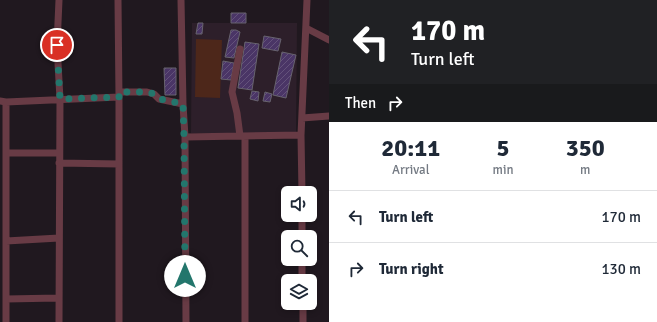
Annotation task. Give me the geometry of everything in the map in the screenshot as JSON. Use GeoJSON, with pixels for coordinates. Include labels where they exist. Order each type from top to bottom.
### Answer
{"type":"FeatureCollection","features":[{"type":"Feature","properties":{"kind":"street"},"geometry":{"type":"LineString","coordinates":[[58,0],[57,45],[60,99],[59,322]]}},
{"type":"Feature","properties":{"kind":"street"},"geometry":{"type":"LineString","coordinates":[[118,0],[119,322]]}},
{"type":"Feature","properties":{"kind":"street"},"geometry":{"type":"LineString","coordinates":[[181,0],[186,322]]}},
{"type":"Feature","properties":{"kind":"street"},"geometry":{"type":"LineString","coordinates":[[302,186],[301,135],[307,0]]}},
{"type":"Feature","properties":{"kind":"street"},"geometry":{"type":"LineString","coordinates":[[306,28],[329,40]]}},
{"type":"Feature","properties":{"kind":"street"},"geometry":{"type":"LineString","coordinates":[[240,49],[232,92],[242,136],[245,322]]}},
{"type":"Feature","properties":{"kind":"street"},"geometry":{"type":"LineString","coordinates":[[6,322],[4,294],[6,241],[3,202],[7,153],[3,102],[148,92],[154,94],[160,99],[183,104]]}},
{"type":"Feature","properties":{"kind":"street"},"geometry":{"type":"LineString","coordinates":[[302,118],[329,116]]}},
{"type":"Feature","properties":{"kind":"street"},"geometry":{"type":"LineString","coordinates":[[184,137],[301,135]]}},
{"type":"Feature","properties":{"kind":"street"},"geometry":{"type":"LineString","coordinates":[[7,153],[59,153]]}},
{"type":"Feature","properties":{"kind":"street"},"geometry":{"type":"LineString","coordinates":[[59,163],[119,164]]}},
{"type":"Feature","properties":{"kind":"street"},"geometry":{"type":"LineString","coordinates":[[6,241],[59,238]]}},
{"type":"Feature","properties":{"kind":"street"},"geometry":{"type":"LineString","coordinates":[[4,294],[58,298]]}},
{"type":"Feature","properties":{"kind":"street"},"geometry":{"type":"LineString","coordinates":[[303,310],[303,322]]}},
{"type":"Feature","properties":{"kind":"shaded area"},"geometry":{"type":"Polygon","coordinates":[[[192,23],[297,23],[296,134],[191,133],[192,23]]]}},
{"type":"Feature","properties":{"kind":"shaded area"},"geometry":{"type":"Polygon","coordinates":[[[196,39],[222,40],[220,98],[195,97],[196,39]]]}},
{"type":"Feature","properties":{"kind":"building"},"geometry":{"type":"Polygon","coordinates":[[[231,13],[246,13],[246,23],[231,23],[231,13]]]}},
{"type":"Feature","properties":{"kind":"building"},"geometry":{"type":"Polygon","coordinates":[[[198,23],[203,23],[202,34],[196,34],[198,23]]]}},
{"type":"Feature","properties":{"kind":"building"},"geometry":{"type":"Polygon","coordinates":[[[231,30],[240,32],[234,58],[225,57],[231,30]]]}},
{"type":"Feature","properties":{"kind":"building"},"geometry":{"type":"Polygon","coordinates":[[[264,36],[281,39],[278,51],[262,48],[264,36]]]}},
{"type":"Feature","properties":{"kind":"building"},"geometry":{"type":"Polygon","coordinates":[[[245,42],[259,44],[252,90],[238,88],[245,42]]]}},
{"type":"Feature","properties":{"kind":"building"},"geometry":{"type":"Polygon","coordinates":[[[282,52],[296,55],[286,98],[273,95],[282,52]]]}},
{"type":"Feature","properties":{"kind":"building"},"geometry":{"type":"Polygon","coordinates":[[[223,61],[234,63],[231,80],[221,79],[223,61]]]}},
{"type":"Feature","properties":{"kind":"building"},"geometry":{"type":"Polygon","coordinates":[[[164,68],[176,68],[176,95],[165,95],[164,68]]]}},
{"type":"Feature","properties":{"kind":"building"},"geometry":{"type":"Polygon","coordinates":[[[252,91],[259,92],[258,101],[250,99],[252,91]]]}},
{"type":"Feature","properties":{"kind":"building"},"geometry":{"type":"Polygon","coordinates":[[[265,92],[272,94],[270,102],[263,101],[265,92]]]}},
{"type":"Feature","properties":{"kind":"route"},"geometry":{"type":"LineString","coordinates":[[57,45],[60,99],[119,97],[119,92],[148,92],[154,94],[160,99],[183,104],[185,276]]}}]}
